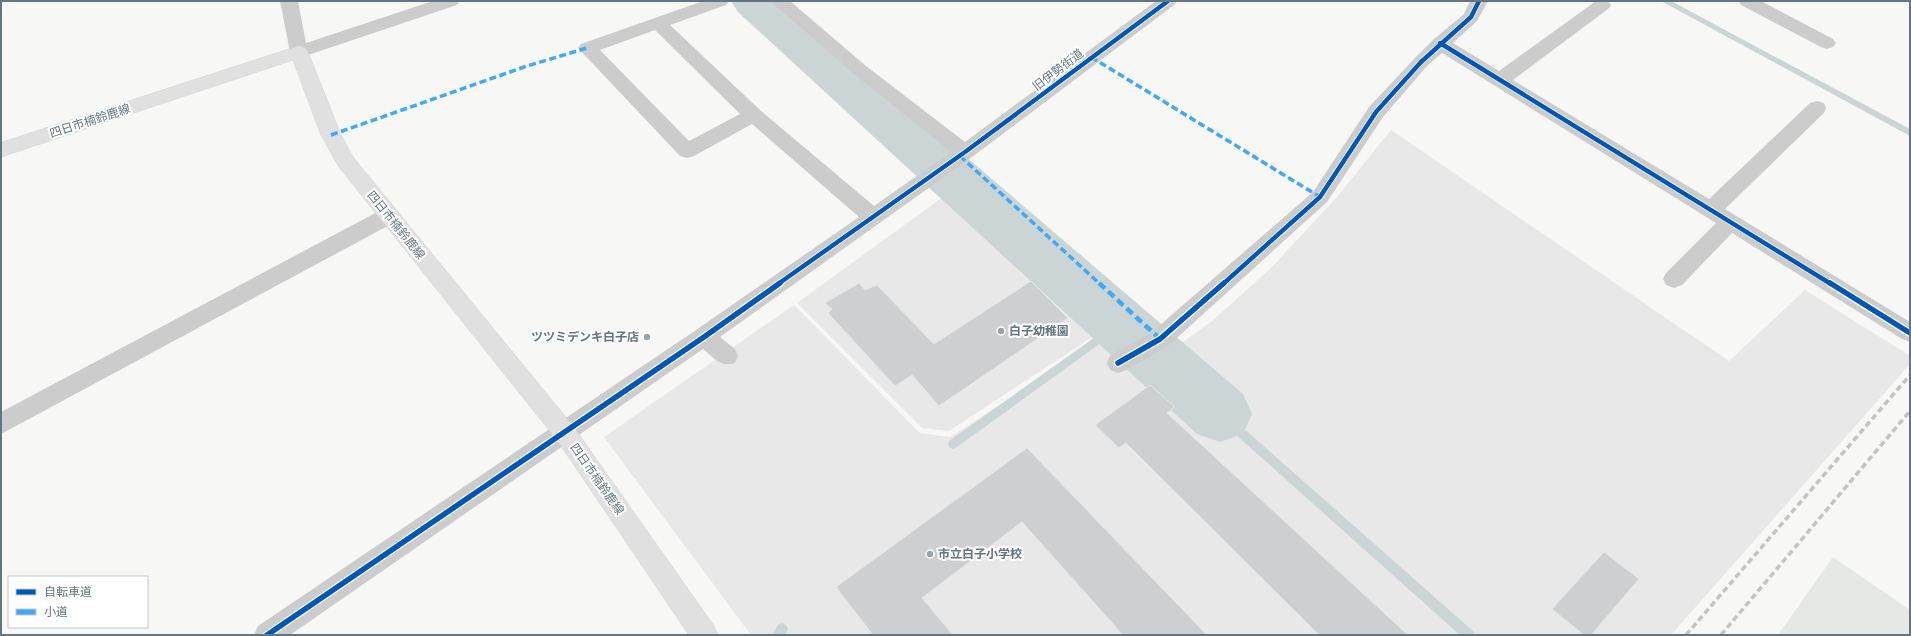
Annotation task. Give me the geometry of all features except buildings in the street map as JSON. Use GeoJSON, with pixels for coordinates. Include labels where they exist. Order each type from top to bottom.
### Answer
{"type":"FeatureCollection","features":[{"type":"Feature","properties":{"kind":"main road","name":"四日市楠鈴鹿線"},"geometry":{"type":"LineString","coordinates":[[1,150],[299,52],[331,135],[346,162],[388,216],[565,432],[705,635]]}},
{"type":"Feature","properties":{"kind":"street"},"geometry":{"type":"LineString","coordinates":[[290,1],[299,52],[451,1]]}},
{"type":"Feature","properties":{"kind":"street"},"geometry":{"type":"LineString","coordinates":[[720,1],[587,48],[687,151],[753,115]]}},
{"type":"Feature","properties":{"kind":"street"},"geometry":{"type":"LineString","coordinates":[[779,1],[860,70],[963,154]]}},
{"type":"Feature","properties":{"kind":"street","name":"旧伊勢街道"},"geometry":{"type":"LineString","coordinates":[[267,635],[704,337],[873,216],[963,154],[1168,1]]}},
{"type":"Feature","properties":{"kind":"street"},"geometry":{"type":"LineString","coordinates":[[1118,363],[1160,339],[1207,299],[1320,197],[1376,112],[1440,43],[1471,17],[1479,1]]}},
{"type":"Feature","properties":{"kind":"street"},"geometry":{"type":"LineString","coordinates":[[1747,1],[1827,43]]}},
{"type":"Feature","properties":{"kind":"street"},"geometry":{"type":"LineString","coordinates":[[1500,80],[1602,5]]}},
{"type":"Feature","properties":{"kind":"street"},"geometry":{"type":"LineString","coordinates":[[658,23],[753,115],[873,216]]}},
{"type":"Feature","properties":{"kind":"street"},"geometry":{"type":"LineString","coordinates":[[1440,43],[1910,333]]}},
{"type":"Feature","properties":{"kind":"street"},"geometry":{"type":"LineString","coordinates":[[1711,210],[1817,108]]}},
{"type":"Feature","properties":{"kind":"street"},"geometry":{"type":"LineString","coordinates":[[1,424],[388,216]]}},
{"type":"Feature","properties":{"kind":"street"},"geometry":{"type":"LineString","coordinates":[[1674,279],[1730,222]]}},
{"type":"Feature","properties":{"kind":"street"},"geometry":{"type":"LineString","coordinates":[[704,337],[727,356]]}},
{"type":"Feature","properties":{"kind":"shaded area"},"geometry":{"type":"Polygon","coordinates":[[[1391,130],[1729,361],[1805,290],[1910,356],[1910,364],[1671,635],[751,635],[604,437],[794,305],[920,433],[950,437],[1100,340],[1136,375],[1212,321],[1270,269],[1337,197],[1391,130]]]}},
{"type":"Feature","properties":{"kind":"shaded area"},"geometry":{"type":"Polygon","coordinates":[[[943,197],[1097,334],[949,431],[922,428],[797,303],[943,197]]]}},
{"type":"Feature","properties":{"kind":"shaded area"},"geometry":{"type":"Polygon","coordinates":[[[1833,557],[1910,610],[1910,635],[1778,635],[1833,557]]]}},
{"type":"Feature","properties":{"kind":"waterway"},"geometry":{"type":"LineString","coordinates":[[755,1],[1220,414]]}},
{"type":"Feature","properties":{"kind":"waterway"},"geometry":{"type":"LineString","coordinates":[[1665,1],[1910,133]]}},
{"type":"Feature","properties":{"kind":"waterway"},"geometry":{"type":"LineString","coordinates":[[953,444],[1119,324]]}},
{"type":"Feature","properties":{"kind":"waterway"},"geometry":{"type":"LineString","coordinates":[[1220,414],[1469,635]]}},
{"type":"Feature","properties":{"kind":"waterway"},"geometry":{"type":"LineString","coordinates":[[778,635],[782,629]]}},
{"type":"Feature","properties":{"kind":"railway"},"geometry":{"type":"LineString","coordinates":[[1686,635],[1910,375]]}},
{"type":"Feature","properties":{"kind":"railway"},"geometry":{"type":"LineString","coordinates":[[1721,635],[1910,411]]}},
{"type":"Feature","properties":{"kind":"marked path"},"geometry":{"type":"LineString","coordinates":[[331,135],[527,66],[587,48]]}},
{"type":"Feature","properties":{"kind":"marked path"},"geometry":{"type":"LineString","coordinates":[[1091,57],[1320,197]]}},
{"type":"Feature","properties":{"kind":"marked path"},"geometry":{"type":"LineString","coordinates":[[960,156],[1160,339]]}},
{"type":"Feature","properties":{"kind":"cycle path"},"geometry":{"type":"LineString","coordinates":[[267,635],[704,337],[965,152],[1168,1]]}},
{"type":"Feature","properties":{"kind":"cycle path"},"geometry":{"type":"LineString","coordinates":[[1118,363],[1160,339],[1207,299],[1320,197],[1376,112],[1421,62],[1471,17],[1479,1]]}},
{"type":"Feature","properties":{"kind":"cycle path"},"geometry":{"type":"LineString","coordinates":[[1440,43],[1910,333]]}},
{"type":"Feature","properties":{"kind":"place","name":"白子幼稚園"},"geometry":{"type":"Point","coordinates":[1001,331]}},
{"type":"Feature","properties":{"kind":"place","name":"ツツミデンキ白子店"},"geometry":{"type":"Point","coordinates":[647,337]}},
{"type":"Feature","properties":{"kind":"place","name":"市立白子小学校"},"geometry":{"type":"Point","coordinates":[930,554]}}]}
